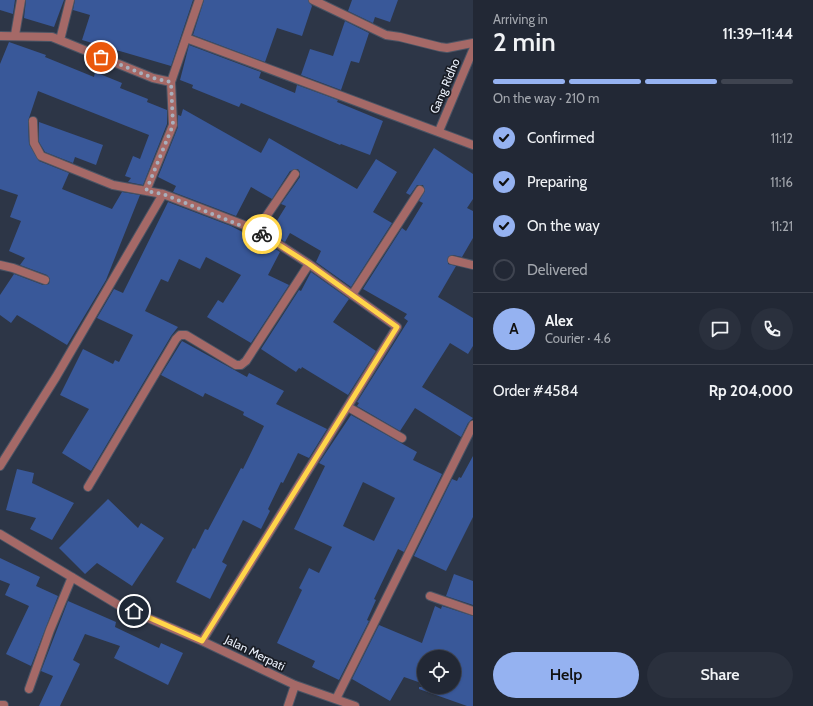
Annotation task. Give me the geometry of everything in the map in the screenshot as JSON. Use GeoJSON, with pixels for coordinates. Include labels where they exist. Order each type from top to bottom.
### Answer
{"type":"FeatureCollection","features":[{"type":"Feature","properties":{"kind":"street"},"geometry":{"type":"LineString","coordinates":[[15,35],[22,0]]}},
{"type":"Feature","properties":{"kind":"street"},"geometry":{"type":"LineString","coordinates":[[60,40],[70,0]]}},
{"type":"Feature","properties":{"kind":"street"},"geometry":{"type":"LineString","coordinates":[[146,191],[173,125],[171,82],[199,0]]}},
{"type":"Feature","properties":{"kind":"street"},"geometry":{"type":"LineString","coordinates":[[313,0],[386,35],[447,48],[473,44]]}},
{"type":"Feature","properties":{"kind":"street"},"geometry":{"type":"LineString","coordinates":[[0,36],[15,35],[52,37],[153,78],[171,82]]}},
{"type":"Feature","properties":{"kind":"street"},"geometry":{"type":"LineString","coordinates":[[186,38],[439,131],[473,145]]}},
{"type":"Feature","properties":{"kind":"street","name":"Gang Ridho"},"geometry":{"type":"LineString","coordinates":[[439,131],[473,50]]}},
{"type":"Feature","properties":{"kind":"street"},"geometry":{"type":"LineString","coordinates":[[33,121],[34,143],[41,156],[113,185],[163,194],[256,230],[309,264],[397,327],[202,641]]}},
{"type":"Feature","properties":{"kind":"street"},"geometry":{"type":"LineString","coordinates":[[256,230],[295,174]]}},
{"type":"Feature","properties":{"kind":"street"},"geometry":{"type":"LineString","coordinates":[[352,295],[420,190]]}},
{"type":"Feature","properties":{"kind":"street"},"geometry":{"type":"LineString","coordinates":[[0,466],[56,376],[163,194]]}},
{"type":"Feature","properties":{"kind":"street"},"geometry":{"type":"LineString","coordinates":[[452,260],[473,265]]}},
{"type":"Feature","properties":{"kind":"street"},"geometry":{"type":"LineString","coordinates":[[88,487],[176,339],[180,335],[186,335],[236,365],[241,365],[246,361],[309,264]]}},
{"type":"Feature","properties":{"kind":"street"},"geometry":{"type":"LineString","coordinates":[[0,265],[13,268],[45,280]]}},
{"type":"Feature","properties":{"kind":"street"},"geometry":{"type":"LineString","coordinates":[[348,407],[402,438]]}},
{"type":"Feature","properties":{"kind":"street"},"geometry":{"type":"LineString","coordinates":[[336,699],[473,424]]}},
{"type":"Feature","properties":{"kind":"street","name":"Jalan Merpati"},"geometry":{"type":"LineString","coordinates":[[0,534],[120,606],[202,641],[295,685],[355,706]]}},
{"type":"Feature","properties":{"kind":"street"},"geometry":{"type":"LineString","coordinates":[[29,689],[50,630],[72,577]]}},
{"type":"Feature","properties":{"kind":"street"},"geometry":{"type":"LineString","coordinates":[[430,596],[473,611]]}},
{"type":"Feature","properties":{"kind":"street"},"geometry":{"type":"LineString","coordinates":[[288,706],[295,685]]}},
{"type":"Feature","properties":{"kind":"building"},"geometry":{"type":"Polygon","coordinates":[[[0,0],[15,0],[13,14],[0,10],[0,0]]]}},
{"type":"Feature","properties":{"kind":"building"},"geometry":{"type":"Polygon","coordinates":[[[26,0],[64,0],[54,27],[24,18],[26,0]]]}},
{"type":"Feature","properties":{"kind":"building"},"geometry":{"type":"Polygon","coordinates":[[[75,0],[193,0],[171,66],[82,40],[90,15],[73,10],[75,0]]]}},
{"type":"Feature","properties":{"kind":"building"},"geometry":{"type":"Polygon","coordinates":[[[204,0],[308,0],[312,6],[302,36],[277,28],[265,62],[193,35],[204,0]]]}},
{"type":"Feature","properties":{"kind":"building"},"geometry":{"type":"Polygon","coordinates":[[[352,0],[398,0],[390,22],[375,17],[373,23],[348,11],[352,0]]]}},
{"type":"Feature","properties":{"kind":"building"},"geometry":{"type":"Polygon","coordinates":[[[345,21],[369,33],[359,63],[351,61],[341,90],[301,75],[310,49],[333,56],[345,21]]]}},
{"type":"Feature","properties":{"kind":"building"},"geometry":{"type":"Polygon","coordinates":[[[9,42],[46,55],[45,57],[94,77],[95,72],[122,83],[120,88],[148,99],[147,102],[167,110],[167,124],[143,185],[128,182],[131,178],[125,176],[133,156],[140,159],[149,135],[38,91],[28,121],[29,144],[39,161],[69,173],[62,189],[112,209],[122,192],[140,195],[106,280],[67,345],[17,315],[11,323],[0,315],[0,295],[14,274],[43,285],[49,284],[50,279],[47,275],[20,265],[25,258],[9,251],[21,221],[10,217],[18,195],[0,189],[0,64],[9,42]]]}},
{"type":"Feature","properties":{"kind":"building"},"geometry":{"type":"Polygon","coordinates":[[[189,45],[261,72],[259,78],[295,93],[297,85],[338,100],[337,102],[383,121],[370,155],[341,144],[340,145],[241,103],[239,107],[192,88],[193,85],[180,80],[189,45]]]}},
{"type":"Feature","properties":{"kind":"building"},"geometry":{"type":"Polygon","coordinates":[[[183,109],[261,153],[269,138],[357,189],[376,159],[397,172],[373,212],[392,223],[351,287],[316,262],[321,251],[290,233],[285,242],[270,232],[286,206],[281,204],[300,177],[300,172],[298,169],[290,171],[272,199],[251,187],[236,216],[173,192],[176,186],[158,177],[178,127],[178,115],[181,116],[183,109]]]}},
{"type":"Feature","properties":{"kind":"building"},"geometry":{"type":"Polygon","coordinates":[[[39,122],[103,145],[96,165],[75,157],[73,163],[45,152],[39,142],[39,122]]]}},
{"type":"Feature","properties":{"kind":"building"},"geometry":{"type":"Polygon","coordinates":[[[434,148],[473,174],[473,199],[467,208],[473,211],[473,238],[462,257],[453,255],[448,257],[448,264],[456,266],[438,297],[473,318],[473,346],[468,354],[450,343],[422,387],[473,418],[468,423],[461,437],[415,408],[400,431],[357,406],[359,403],[357,402],[408,321],[404,318],[407,314],[363,289],[402,228],[406,231],[423,203],[419,201],[425,191],[423,185],[417,185],[410,195],[406,193],[434,148]]]}},
{"type":"Feature","properties":{"kind":"building"},"geometry":{"type":"Polygon","coordinates":[[[168,202],[231,226],[264,243],[265,242],[280,252],[268,275],[289,285],[251,343],[207,317],[218,300],[223,303],[241,275],[206,257],[200,269],[179,259],[168,282],[161,279],[145,311],[178,327],[171,336],[91,471],[62,453],[89,409],[60,395],[83,349],[113,364],[115,360],[119,362],[133,335],[97,318],[114,289],[123,293],[168,202]]]}},
{"type":"Feature","properties":{"kind":"building"},"geometry":{"type":"Polygon","coordinates":[[[311,272],[349,299],[333,322],[376,351],[348,395],[302,367],[296,372],[261,349],[299,290],[301,291],[311,272]]]}},
{"type":"Feature","properties":{"kind":"building"},"geometry":{"type":"Polygon","coordinates":[[[182,341],[247,377],[249,373],[284,391],[276,404],[327,429],[309,458],[298,453],[283,483],[281,482],[268,509],[270,511],[261,529],[243,520],[222,562],[227,565],[210,599],[176,582],[193,548],[195,549],[205,529],[208,530],[241,468],[243,469],[264,426],[243,415],[244,412],[205,393],[203,397],[161,375],[182,341]]]}},
{"type":"Feature","properties":{"kind":"building"},"geometry":{"type":"Polygon","coordinates":[[[351,415],[417,452],[413,460],[442,474],[404,552],[398,549],[374,599],[376,600],[367,620],[369,621],[339,680],[312,667],[315,661],[277,643],[302,590],[299,588],[309,568],[319,573],[332,547],[294,529],[325,466],[319,463],[351,415]],[[363,482],[343,526],[374,541],[395,498],[363,482]]]}},
{"type":"Feature","properties":{"kind":"building"},"geometry":{"type":"Polygon","coordinates":[[[473,456],[473,517],[446,571],[414,556],[452,479],[457,481],[459,477],[461,478],[473,456]]]}},
{"type":"Feature","properties":{"kind":"building"},"geometry":{"type":"Polygon","coordinates":[[[17,469],[34,473],[32,483],[74,503],[52,540],[30,529],[36,518],[6,510],[17,469]]]}},
{"type":"Feature","properties":{"kind":"building"},"geometry":{"type":"Polygon","coordinates":[[[108,499],[138,528],[141,523],[164,538],[132,586],[97,563],[85,574],[59,548],[108,499]]]}},
{"type":"Feature","properties":{"kind":"building"},"geometry":{"type":"Polygon","coordinates":[[[0,558],[40,577],[36,586],[58,596],[31,666],[6,654],[29,606],[5,595],[10,584],[0,580],[0,558]]]}},
{"type":"Feature","properties":{"kind":"building"},"geometry":{"type":"Polygon","coordinates":[[[454,574],[473,581],[473,605],[446,596],[454,574]]]}},
{"type":"Feature","properties":{"kind":"building"},"geometry":{"type":"Polygon","coordinates":[[[68,601],[116,622],[115,627],[159,648],[161,643],[183,653],[168,685],[114,658],[120,646],[85,634],[73,660],[80,664],[60,706],[39,706],[53,676],[41,671],[68,601]]]}},
{"type":"Feature","properties":{"kind":"building"},"geometry":{"type":"Polygon","coordinates":[[[435,606],[441,609],[442,606],[473,616],[473,706],[467,706],[433,694],[461,694],[461,650],[417,650],[417,682],[404,677],[390,701],[352,679],[379,625],[422,643],[435,606]]]}},
{"type":"Feature","properties":{"kind":"way so far"},"geometry":{"type":"LineString","coordinates":[[101,57],[153,78],[171,82],[174,112],[173,125],[146,191],[163,194],[256,230],[262,234]]}},
{"type":"Feature","properties":{"kind":"route"},"geometry":{"type":"LineString","coordinates":[[134,611],[202,641],[397,327],[309,264],[262,234]]}}]}
